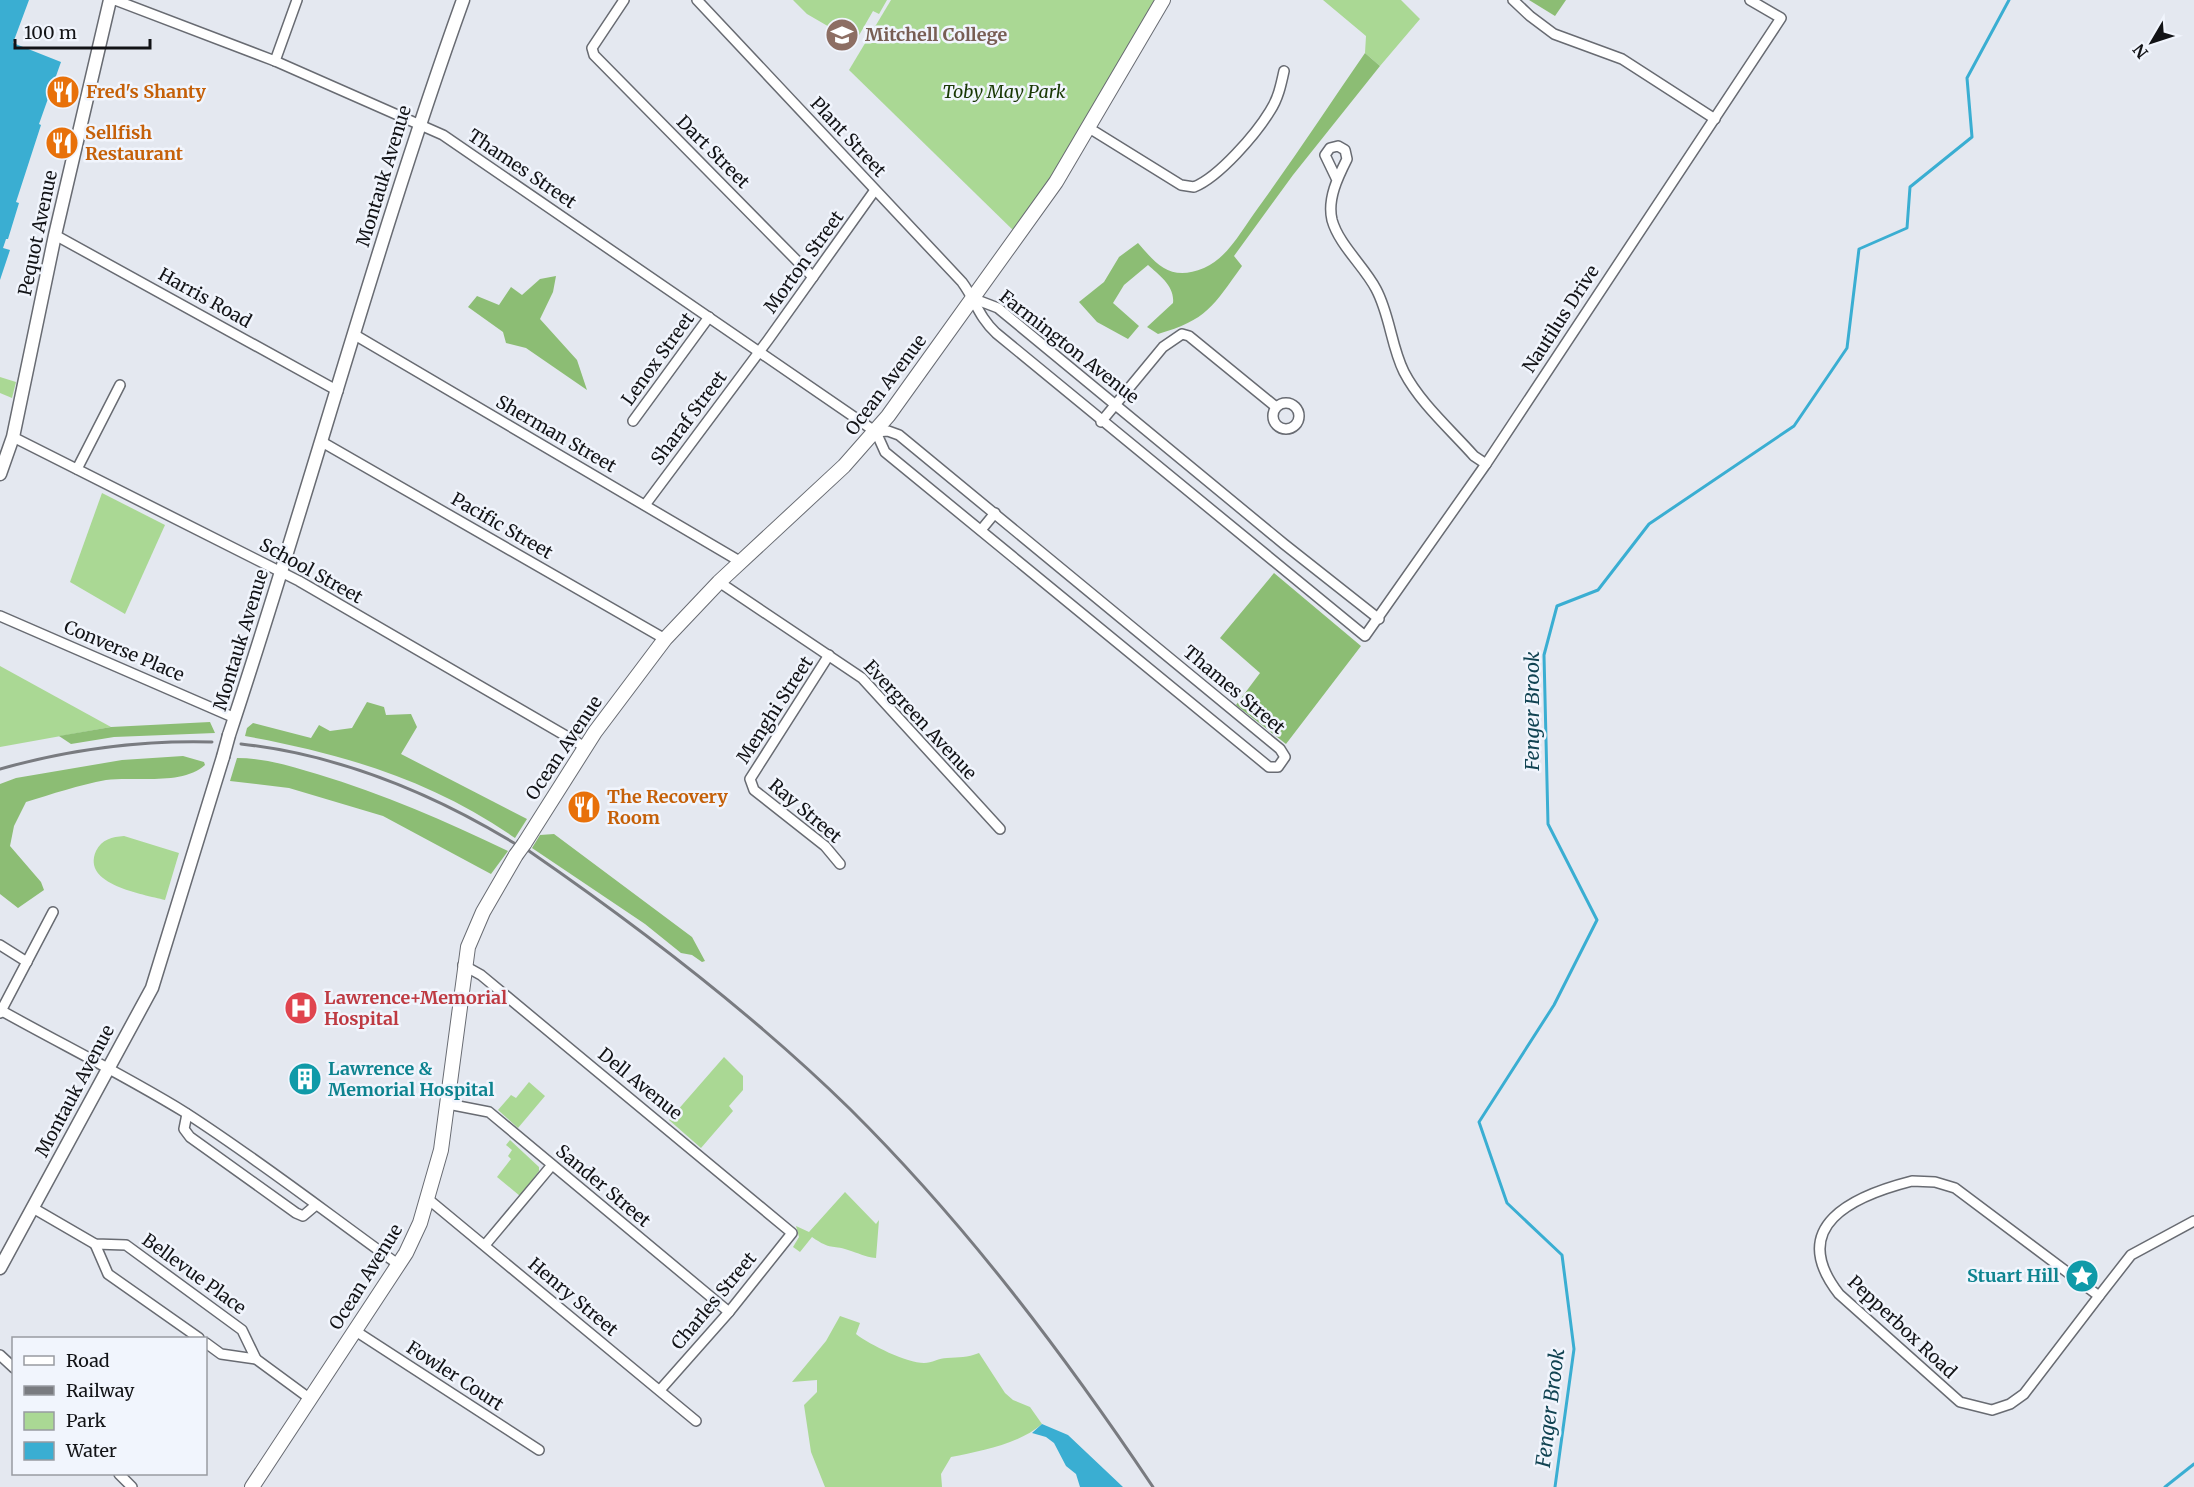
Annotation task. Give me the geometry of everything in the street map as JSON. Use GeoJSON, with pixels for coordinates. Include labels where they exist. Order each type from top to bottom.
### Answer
{"type":"FeatureCollection","features":[{"type":"Feature","properties":{"kind":"main road","name":"Ocean Avenue"},"geometry":{"type":"LineString","coordinates":[[252,1487],[413,1241],[428,1199],[441,1150],[463,965],[478,921],[520,849],[585,747],[665,639],[719,582],[844,466],[876,432],[1047,195],[1089,129],[1162,0]]}},
{"type":"Feature","properties":{"kind":"street","name":"Pequot Avenue"},"geometry":{"type":"LineString","coordinates":[[0,474],[13,437],[55,235],[110,0]]}},
{"type":"Feature","properties":{"kind":"street","name":"Thames Street"},"geometry":{"type":"LineString","coordinates":[[115,0],[275,61],[443,135],[876,432],[885,452],[1269,767],[1278,767],[1283,761],[1285,758],[1280,750],[995,513],[898,435],[888,431],[876,432]]}},
{"type":"Feature","properties":{"kind":"street"},"geometry":{"type":"LineString","coordinates":[[275,61],[297,0]]}},
{"type":"Feature","properties":{"kind":"street","name":"Montauk Avenue"},"geometry":{"type":"LineString","coordinates":[[0,1268],[152,988],[222,757],[355,336],[418,123],[463,0]]}},
{"type":"Feature","properties":{"kind":"street","name":"Dart Street"},"geometry":{"type":"LineString","coordinates":[[624,0],[592,48],[594,55],[813,277]]}},
{"type":"Feature","properties":{"kind":"street","name":"Plant Street"},"geometry":{"type":"LineString","coordinates":[[697,0],[962,282],[972,298]]}},
{"type":"Feature","properties":{"kind":"street"},"geometry":{"type":"LineString","coordinates":[[1513,0],[1554,34],[1622,59],[1715,119]]}},
{"type":"Feature","properties":{"kind":"street","name":"Nautilus Drive"},"geometry":{"type":"LineString","coordinates":[[1365,636],[1486,464],[1781,18],[1750,0]]}},
{"type":"Feature","properties":{"kind":"street"},"geometry":{"type":"LineString","coordinates":[[1089,129],[1180,185],[1194,187],[1232,157],[1255,132],[1271,110],[1284,71]]}},
{"type":"Feature","properties":{"kind":"street"},"geometry":{"type":"LineString","coordinates":[[1337,180],[1331,202],[1332,219],[1337,231],[1378,292],[1403,370],[1413,387],[1474,456],[1486,464]]}},
{"type":"Feature","properties":{"kind":"street","name":"Morton Street"},"geometry":{"type":"LineString","coordinates":[[759,351],[875,190]]}},
{"type":"Feature","properties":{"kind":"street","name":"Harris Road"},"geometry":{"type":"LineString","coordinates":[[55,235],[338,391]]}},
{"type":"Feature","properties":{"kind":"street","name":"Farmington Avenue"},"geometry":{"type":"LineString","coordinates":[[972,298],[998,308],[1284,544],[1379,619]]}},
{"type":"Feature","properties":{"kind":"street","name":"Farmington Avenue"},"geometry":{"type":"LineString","coordinates":[[972,298],[980,316],[996,333],[1101,422],[1365,636]]}},
{"type":"Feature","properties":{"kind":"street","name":"Lenox Street"},"geometry":{"type":"LineString","coordinates":[[633,421],[709,317]]}},
{"type":"Feature","properties":{"kind":"street"},"geometry":{"type":"LineString","coordinates":[[1101,422],[1163,347],[1182,334],[1189,336],[1276,407]]}},
{"type":"Feature","properties":{"kind":"street","name":"Sherman Street"},"geometry":{"type":"LineString","coordinates":[[355,336],[741,562]]}},
{"type":"Feature","properties":{"kind":"street","name":"Sharaf Street"},"geometry":{"type":"LineString","coordinates":[[645,505],[759,351]]}},
{"type":"Feature","properties":{"kind":"street"},"geometry":{"type":"LineString","coordinates":[[77,469],[120,385]]}},
{"type":"Feature","properties":{"kind":"street","name":"School Street"},"geometry":{"type":"LineString","coordinates":[[13,437],[281,572],[585,747]]}},
{"type":"Feature","properties":{"kind":"street","name":"Pacific Street"},"geometry":{"type":"LineString","coordinates":[[322,442],[665,639]]}},
{"type":"Feature","properties":{"kind":"street"},"geometry":{"type":"LineString","coordinates":[[981,530],[995,513]]}},
{"type":"Feature","properties":{"kind":"street","name":"Evergreen Avenue"},"geometry":{"type":"LineString","coordinates":[[719,582],[862,678],[1000,829]]}},
{"type":"Feature","properties":{"kind":"street","name":"Converse Place"},"geometry":{"type":"LineString","coordinates":[[0,616],[235,718]]}},
{"type":"Feature","properties":{"kind":"street"},"geometry":{"type":"LineString","coordinates":[[1136,656],[1149,640]]}},
{"type":"Feature","properties":{"kind":"street","name":"Menghi Street"},"geometry":{"type":"LineString","coordinates":[[750,783],[754,771],[829,655]]}},
{"type":"Feature","properties":{"kind":"street","name":"Ray Street"},"geometry":{"type":"LineString","coordinates":[[750,783],[754,790],[825,846],[840,864]]}},
{"type":"Feature","properties":{"kind":"street"},"geometry":{"type":"LineString","coordinates":[[53,912],[1,1012],[187,1114],[399,1265]]}},
{"type":"Feature","properties":{"kind":"street"},"geometry":{"type":"LineString","coordinates":[[0,945],[27,962]]}},
{"type":"Feature","properties":{"kind":"street","name":"Dell Avenue"},"geometry":{"type":"LineString","coordinates":[[463,965],[499,990],[792,1233]]}},
{"type":"Feature","properties":{"kind":"street","name":"Sander Street"},"geometry":{"type":"LineString","coordinates":[[448,1104],[489,1112],[729,1312]]}},
{"type":"Feature","properties":{"kind":"street"},"geometry":{"type":"LineString","coordinates":[[187,1114],[184,1129],[190,1137],[296,1214],[303,1216],[316,1205]]}},
{"type":"Feature","properties":{"kind":"street"},"geometry":{"type":"LineString","coordinates":[[484,1245],[552,1165]]}},
{"type":"Feature","properties":{"kind":"street","name":"Pepperbox Road"},"geometry":{"type":"LineString","coordinates":[[2099,1296],[1972,1200],[1954,1188],[1935,1182],[1912,1181],[1890,1186],[1841,1210],[1828,1222],[1819,1248],[1825,1276],[1839,1294],[1960,1402],[1992,1410],[2010,1404],[2024,1394],[2131,1255],[2194,1221]]}},
{"type":"Feature","properties":{"kind":"street","name":"Henry Street"},"geometry":{"type":"LineString","coordinates":[[428,1199],[696,1421]]}},
{"type":"Feature","properties":{"kind":"street","name":"Bellevue Place"},"geometry":{"type":"LineString","coordinates":[[33,1208],[95,1244],[126,1245],[242,1330],[256,1359],[309,1398]]}},
{"type":"Feature","properties":{"kind":"street","name":"Charles Street"},"geometry":{"type":"LineString","coordinates":[[660,1390],[729,1312],[792,1233]]}},
{"type":"Feature","properties":{"kind":"street"},"geometry":{"type":"LineString","coordinates":[[95,1244],[108,1274],[198,1337]]}},
{"type":"Feature","properties":{"kind":"street","name":"Fowler Court"},"geometry":{"type":"LineString","coordinates":[[354,1330],[539,1450]]}},
{"type":"Feature","properties":{"kind":"street","name":"Bellevue Place"},"geometry":{"type":"LineString","coordinates":[[207,1344],[220,1354],[256,1359]]}},
{"type":"Feature","properties":{"kind":"street"},"geometry":{"type":"LineString","coordinates":[[0,1354],[12,1366]]}},
{"type":"Feature","properties":{"kind":"street"},"geometry":{"type":"LineString","coordinates":[[121,1475],[132,1487]]}},
{"type":"Feature","properties":{"kind":"green space"},"geometry":{"type":"Polygon","coordinates":[[[793,0],[887,0],[879,14],[873,11],[858,37],[850,39],[807,14],[793,0]]]}},
{"type":"Feature","properties":{"kind":"green space","name":"Toby May Park"},"geometry":{"type":"Polygon","coordinates":[[[891,0],[1163,0],[1018,235],[849,70],[891,0]]]}},
{"type":"Feature","properties":{"kind":"green space"},"geometry":{"type":"Polygon","coordinates":[[[1323,0],[1401,0],[1420,19],[1380,66],[1365,53],[1366,36],[1323,0]]]}},
{"type":"Feature","properties":{"kind":"green space"},"geometry":{"type":"Polygon","coordinates":[[[1529,0],[1566,0],[1555,16],[1529,0]]]}},
{"type":"Feature","properties":{"kind":"green space"},"geometry":{"type":"Polygon","coordinates":[[[1365,53],[1380,66],[1293,175],[1234,256],[1242,266],[1208,310],[1188,323],[1158,334],[1147,327],[1173,303],[1169,286],[1148,265],[1124,285],[1113,303],[1139,326],[1128,339],[1097,322],[1079,302],[1104,282],[1119,257],[1138,243],[1166,269],[1182,273],[1204,268],[1228,250],[1365,53]]]}},
{"type":"Feature","properties":{"kind":"green space"},"geometry":{"type":"Polygon","coordinates":[[[556,276],[553,292],[540,319],[577,360],[587,390],[526,348],[506,343],[503,332],[468,307],[477,296],[499,305],[511,287],[522,295],[540,279],[556,276]]]}},
{"type":"Feature","properties":{"kind":"green space"},"geometry":{"type":"Polygon","coordinates":[[[0,377],[16,382],[12,398],[0,393],[0,377]]]}},
{"type":"Feature","properties":{"kind":"green space"},"geometry":{"type":"Polygon","coordinates":[[[102,493],[165,525],[125,614],[70,582],[102,493]]]}},
{"type":"Feature","properties":{"kind":"green space"},"geometry":{"type":"Polygon","coordinates":[[[1274,573],[1361,646],[1286,744],[1236,705],[1260,673],[1220,638],[1274,573]]]}},
{"type":"Feature","properties":{"kind":"green space"},"geometry":{"type":"Polygon","coordinates":[[[0,666],[111,727],[0,747],[0,666]]]}},
{"type":"Feature","properties":{"kind":"green space"},"geometry":{"type":"Polygon","coordinates":[[[367,702],[384,707],[386,715],[411,714],[417,727],[401,754],[527,819],[515,838],[452,800],[386,772],[316,751],[245,736],[247,728],[253,723],[311,738],[319,725],[330,731],[352,728],[367,702]]]}},
{"type":"Feature","properties":{"kind":"green space"},"geometry":{"type":"Polygon","coordinates":[[[210,722],[215,733],[114,737],[71,744],[59,736],[111,727],[210,722]]]}},
{"type":"Feature","properties":{"kind":"green space"},"geometry":{"type":"Polygon","coordinates":[[[183,756],[204,762],[205,765],[184,776],[106,780],[26,802],[14,826],[10,846],[41,882],[44,890],[18,908],[0,894],[0,784],[16,778],[122,760],[183,756]]]}},
{"type":"Feature","properties":{"kind":"green space"},"geometry":{"type":"Polygon","coordinates":[[[237,758],[277,763],[366,790],[508,851],[491,874],[383,816],[289,788],[230,781],[237,758]]]}},
{"type":"Feature","properties":{"kind":"green space"},"geometry":{"type":"Polygon","coordinates":[[[554,834],[692,937],[705,961],[702,962],[692,955],[681,953],[645,924],[532,848],[540,835],[554,834]]]}},
{"type":"Feature","properties":{"kind":"green space"},"geometry":{"type":"Polygon","coordinates":[[[124,836],[179,853],[165,900],[117,886],[105,880],[97,872],[94,863],[98,847],[108,839],[124,836]]]}},
{"type":"Feature","properties":{"kind":"green space"},"geometry":{"type":"Polygon","coordinates":[[[724,1057],[743,1076],[743,1090],[729,1106],[733,1111],[701,1148],[669,1120],[724,1057]]]}},
{"type":"Feature","properties":{"kind":"green space"},"geometry":{"type":"Polygon","coordinates":[[[529,1082],[545,1096],[518,1128],[498,1110],[511,1095],[516,1098],[529,1082]]]}},
{"type":"Feature","properties":{"kind":"green space"},"geometry":{"type":"Polygon","coordinates":[[[510,1140],[539,1167],[539,1171],[520,1196],[497,1177],[511,1159],[508,1156],[512,1150],[506,1145],[510,1140]]]}},
{"type":"Feature","properties":{"kind":"green space"},"geometry":{"type":"Polygon","coordinates":[[[845,1192],[876,1224],[879,1220],[876,1258],[828,1246],[812,1237],[800,1252],[793,1247],[799,1237],[796,1226],[809,1232],[845,1192]]]}},
{"type":"Feature","properties":{"kind":"green space"},"geometry":{"type":"Polygon","coordinates":[[[840,1316],[860,1323],[856,1334],[862,1338],[889,1353],[908,1360],[927,1363],[979,1353],[1005,1393],[1013,1400],[1030,1407],[1042,1424],[1011,1442],[951,1457],[941,1474],[942,1487],[825,1487],[811,1452],[804,1405],[817,1392],[817,1380],[792,1382],[826,1341],[840,1316]]]}},
{"type":"Feature","properties":{"kind":"water"},"geometry":{"type":"Polygon","coordinates":[[[0,0],[29,0],[13,43],[61,62],[39,124],[41,125],[16,202],[19,203],[3,248],[10,250],[0,280],[0,0]]]}},
{"type":"Feature","properties":{"kind":"water"},"geometry":{"type":"Polygon","coordinates":[[[1042,1424],[1068,1435],[1123,1487],[1080,1487],[1076,1474],[1066,1466],[1054,1443],[1046,1437],[1032,1433],[1042,1424]]]}},
{"type":"Feature","properties":{"kind":"waterway","name":"Fenger Brook"},"geometry":{"type":"LineString","coordinates":[[1555,1487],[1574,1349],[1562,1255],[1507,1203],[1479,1122],[1554,1005],[1597,920],[1548,824],[1544,655],[1557,606],[1598,590],[1649,524],[1794,426],[1847,348],[1859,249],[1907,228],[1910,187],[1972,137],[1967,78],[2009,0]]}},
{"type":"Feature","properties":{"kind":"waterway"},"geometry":{"type":"LineString","coordinates":[[2165,1487],[2194,1464]]}},
{"type":"Feature","properties":{"kind":"railway"},"geometry":{"type":"LineString","coordinates":[[0,769],[53,756],[105,747],[212,742]]}},
{"type":"Feature","properties":{"kind":"railway"},"geometry":{"type":"LineString","coordinates":[[241,744],[314,757],[383,778],[450,808],[514,843]]}},
{"type":"Feature","properties":{"kind":"railway"},"geometry":{"type":"LineString","coordinates":[[529,851],[695,973],[774,1039],[850,1109],[933,1197],[1011,1290],[1084,1387],[1153,1487]]}},
{"type":"Feature","properties":{"kind":"place","name":"Mitchell College"},"geometry":{"type":"Point","coordinates":[842,35]}},
{"type":"Feature","properties":{"kind":"place","name":"Fred's Shanty"},"geometry":{"type":"Point","coordinates":[63,92]}},
{"type":"Feature","properties":{"kind":"place","name":"Sellfish Restaurant"},"geometry":{"type":"Point","coordinates":[62,143]}},
{"type":"Feature","properties":{"kind":"place","name":"The Recovery Room"},"geometry":{"type":"Point","coordinates":[584,807]}},
{"type":"Feature","properties":{"kind":"place","name":"Lawrence+Memorial Hospital"},"geometry":{"type":"Point","coordinates":[301,1008]}},
{"type":"Feature","properties":{"kind":"place","name":"Lawrence & Memorial Hospital"},"geometry":{"type":"Point","coordinates":[305,1079]}},
{"type":"Feature","properties":{"kind":"place","name":"Stuart Hill"},"geometry":{"type":"Point","coordinates":[2082,1276]}}]}
